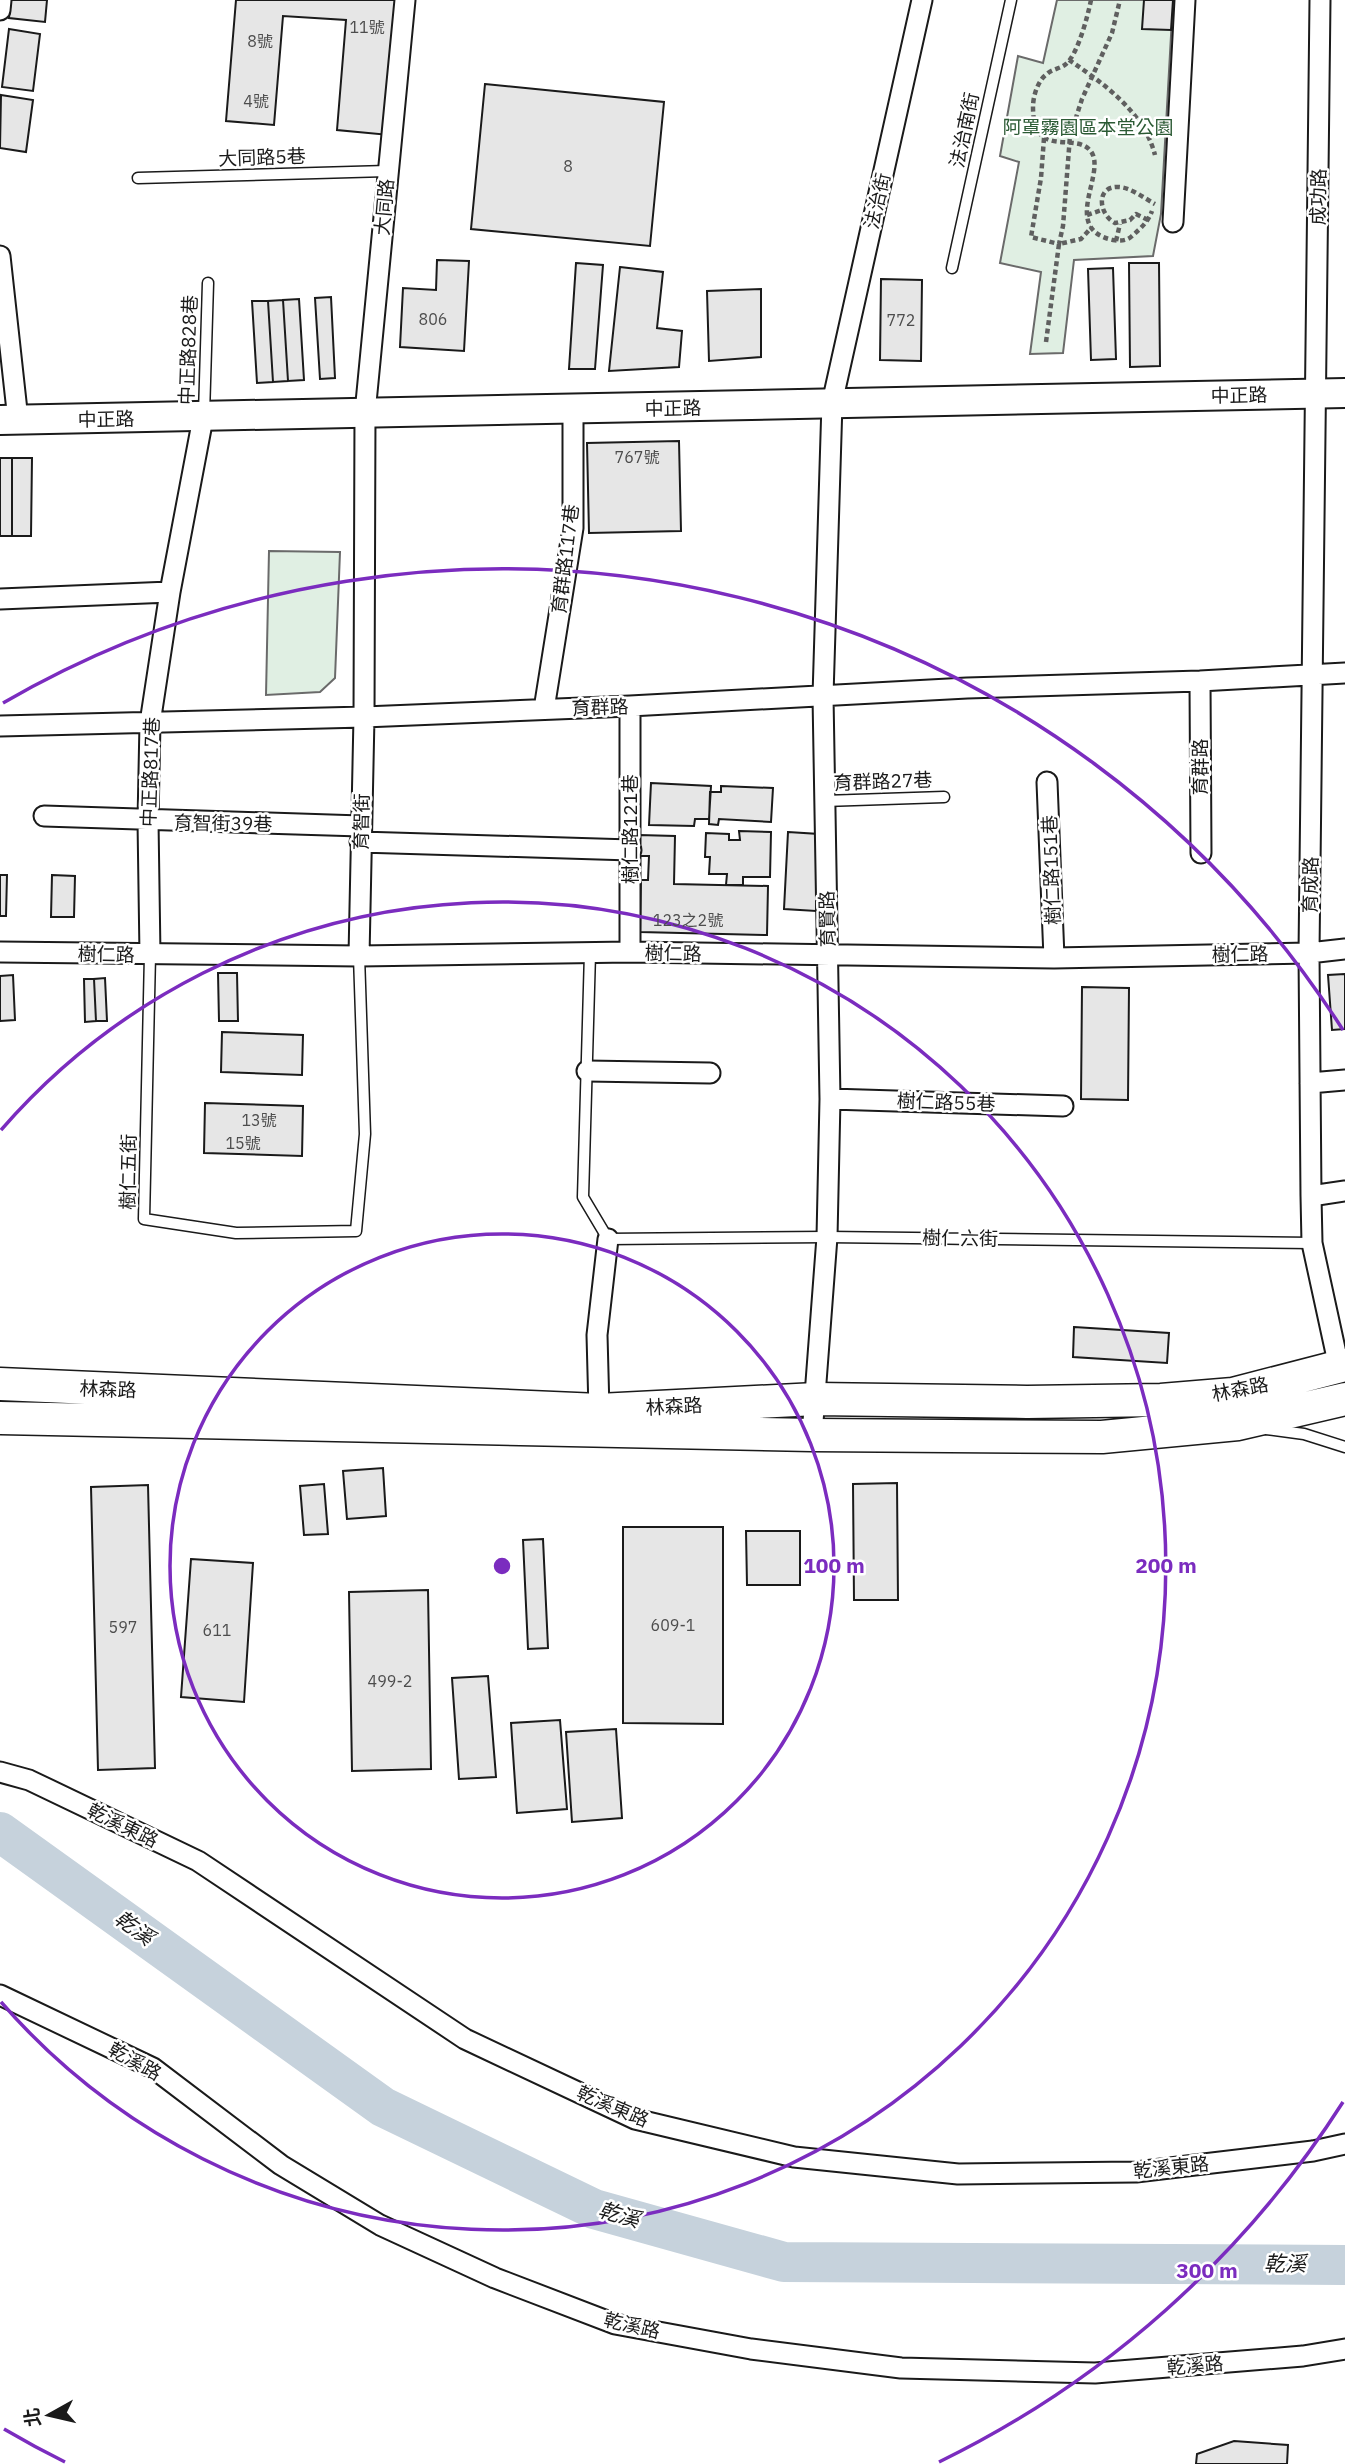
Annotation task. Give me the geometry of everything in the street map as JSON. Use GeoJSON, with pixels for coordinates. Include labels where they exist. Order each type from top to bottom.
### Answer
{"type":"FeatureCollection","features":[{"type":"Feature","properties":{"kind":"main road","name":"林森路"},"geometry":{"type":"LineString","coordinates":[[0,1384],[599,1410],[816,1399],[1027,1402],[1161,1400],[1233,1394],[1343,1367]]}},
{"type":"Feature","properties":{"kind":"main road","name":"林森路"},"geometry":{"type":"LineString","coordinates":[[0,1418],[812,1435],[1102,1437],[1238,1424],[1345,1399]]}},
{"type":"Feature","properties":{"kind":"street"},"geometry":{"type":"LineString","coordinates":[[0,10],[1,0]]}},
{"type":"Feature","properties":{"kind":"street","name":"大同路"},"geometry":{"type":"LineString","coordinates":[[365,414],[405,0]]}},
{"type":"Feature","properties":{"kind":"street","name":"法治街"},"geometry":{"type":"LineString","coordinates":[[832,403],[922,0]]}},
{"type":"Feature","properties":{"kind":"street"},"geometry":{"type":"LineString","coordinates":[[1172,222],[1185,0]]}},
{"type":"Feature","properties":{"kind":"street","name":"成功路"},"geometry":{"type":"LineString","coordinates":[[1315,394],[1320,0]]}},
{"type":"Feature","properties":{"kind":"street"},"geometry":{"type":"LineString","coordinates":[[0,256],[9,420]]}},
{"type":"Feature","properties":{"kind":"street","name":"中正路"},"geometry":{"type":"LineString","coordinates":[[9,420],[1345,393]]}},
{"type":"Feature","properties":{"kind":"street","name":"育成路"},"geometry":{"type":"LineString","coordinates":[[1315,394],[1309,953],[1312,1243],[1343,1367]]}},
{"type":"Feature","properties":{"kind":"street","name":"育賢路"},"geometry":{"type":"LineString","coordinates":[[812,1435],[827,1237],[830,1099],[823,696],[832,403]]}},
{"type":"Feature","properties":{"kind":"street","name":"育群路117巷"},"geometry":{"type":"LineString","coordinates":[[544,709],[573,528],[573,409]]}},
{"type":"Feature","properties":{"kind":"street","name":"育智街"},"geometry":{"type":"LineString","coordinates":[[359,956],[364,717],[365,414]]}},
{"type":"Feature","properties":{"kind":"street","name":"中正路817巷"},"geometry":{"type":"LineString","coordinates":[[150,955],[150,723],[170,592],[203,418]]}},
{"type":"Feature","properties":{"kind":"street"},"geometry":{"type":"LineString","coordinates":[[0,599],[170,592]]}},
{"type":"Feature","properties":{"kind":"street","name":"育群路"},"geometry":{"type":"LineString","coordinates":[[0,726],[364,717],[1345,673]]}},
{"type":"Feature","properties":{"kind":"street","name":"育群路"},"geometry":{"type":"LineString","coordinates":[[1200,681],[1201,853]]}},
{"type":"Feature","properties":{"kind":"street","name":"樹仁路121巷"},"geometry":{"type":"LineString","coordinates":[[630,706],[630,952]]}},
{"type":"Feature","properties":{"kind":"street","name":"樹仁路151巷"},"geometry":{"type":"LineString","coordinates":[[1047,782],[1054,958]]}},
{"type":"Feature","properties":{"kind":"street","name":"育智街39巷"},"geometry":{"type":"LineString","coordinates":[[44,816],[631,850]]}},
{"type":"Feature","properties":{"kind":"street","name":"樹仁路"},"geometry":{"type":"LineString","coordinates":[[0,952],[359,956],[630,952],[1054,958],[1309,953],[1345,949]]}},
{"type":"Feature","properties":{"kind":"street"},"geometry":{"type":"LineString","coordinates":[[587,1070],[710,1073]]}},
{"type":"Feature","properties":{"kind":"street"},"geometry":{"type":"LineString","coordinates":[[1310,1083],[1345,1080]]}},
{"type":"Feature","properties":{"kind":"street","name":"樹仁路55巷"},"geometry":{"type":"LineString","coordinates":[[830,1099],[1063,1106]]}},
{"type":"Feature","properties":{"kind":"street"},"geometry":{"type":"LineString","coordinates":[[1311,1196],[1345,1191]]}},
{"type":"Feature","properties":{"kind":"street"},"geometry":{"type":"LineString","coordinates":[[599,1410],[597,1335],[608,1239]]}},
{"type":"Feature","properties":{"kind":"street","name":"乾溪東路"},"geometry":{"type":"LineString","coordinates":[[0,1772],[29,1780],[198,1861],[465,2039],[635,2119],[794,2157],[958,2174],[1136,2172],[1313,2151],[1345,2144]]}},
{"type":"Feature","properties":{"kind":"street","name":"乾溪路"},"geometry":{"type":"LineString","coordinates":[[0,1995],[153,2068],[281,2165],[380,2225],[495,2278],[615,2324],[751,2348],[901,2368],[1096,2373],[1303,2356],[1345,2349]]}},
{"type":"Feature","properties":{"kind":"lane","name":"法治南街"},"geometry":{"type":"LineString","coordinates":[[952,268],[1011,0]]}},
{"type":"Feature","properties":{"kind":"lane","name":"大同路5巷"},"geometry":{"type":"LineString","coordinates":[[138,178],[387,170]]}},
{"type":"Feature","properties":{"kind":"lane","name":"中正路828巷"},"geometry":{"type":"LineString","coordinates":[[203,418],[208,283]]}},
{"type":"Feature","properties":{"kind":"lane","name":"育群路27巷"},"geometry":{"type":"LineString","coordinates":[[824,801],[944,797]]}},
{"type":"Feature","properties":{"kind":"lane"},"geometry":{"type":"LineString","coordinates":[[590,953],[583,1197],[608,1239]]}},
{"type":"Feature","properties":{"kind":"lane","name":"樹仁五街"},"geometry":{"type":"LineString","coordinates":[[150,955],[144,1219],[236,1233],[356,1231]]}},
{"type":"Feature","properties":{"kind":"lane","name":"育智街"},"geometry":{"type":"LineString","coordinates":[[356,1231],[365,1134],[359,956]]}},
{"type":"Feature","properties":{"kind":"lane","name":"樹仁六街"},"geometry":{"type":"LineString","coordinates":[[608,1239],[827,1237],[1312,1243]]}},
{"type":"Feature","properties":{"kind":"lane"},"geometry":{"type":"LineString","coordinates":[[1238,1424],[1304,1434],[1345,1447]]}},
{"type":"Feature","properties":{"kind":"path"},"geometry":{"type":"LineString","coordinates":[[1091,0],[1084,29],[1067,64],[1045,74],[1035,92],[1033,117],[1036,127],[1044,138],[1053,142],[1082,145],[1091,151],[1096,165],[1088,193],[1087,215],[1092,227],[1103,237],[1116,241],[1128,239],[1148,220],[1157,197]]}},
{"type":"Feature","properties":{"kind":"path"},"geometry":{"type":"LineString","coordinates":[[1046,342],[1063,226],[1070,136],[1082,99],[1112,33],[1119,0]]}},
{"type":"Feature","properties":{"kind":"path"},"geometry":{"type":"LineString","coordinates":[[1069,60],[1117,96],[1138,121],[1153,147],[1156,159]]}},
{"type":"Feature","properties":{"kind":"path"},"geometry":{"type":"LineString","coordinates":[[1044,138],[1041,178],[1031,237],[1059,244],[1081,239],[1092,227]]}},
{"type":"Feature","properties":{"kind":"path"},"geometry":{"type":"LineString","coordinates":[[1148,220],[1136,214],[1120,224],[1108,220],[1101,206],[1104,196],[1110,188],[1116,186],[1126,188],[1155,204]]}},
{"type":"Feature","properties":{"kind":"path"},"geometry":{"type":"LineString","coordinates":[[1087,215],[1102,210]]}},
{"type":"Feature","properties":{"kind":"path"},"geometry":{"type":"LineString","coordinates":[[1116,241],[1120,224]]}},
{"type":"Feature","properties":{"kind":"green space","name":"阿罩霧園區本堂公園"},"geometry":{"type":"Polygon","coordinates":[[[1057,0],[1173,0],[1161,214],[1153,256],[1074,260],[1063,353],[1030,354],[1041,272],[1000,263],[1019,162],[1000,156],[1018,56],[1043,63],[1057,0]]]}},
{"type":"Feature","properties":{"kind":"green space"},"geometry":{"type":"Polygon","coordinates":[[[269,551],[340,552],[335,678],[320,692],[266,695],[269,551]]]}},
{"type":"Feature","properties":{"kind":"building"},"geometry":{"type":"Polygon","coordinates":[[[11,0],[47,0],[45,22],[9,18],[11,0]]]}},
{"type":"Feature","properties":{"kind":"building"},"geometry":{"type":"Polygon","coordinates":[[[236,0],[400,0],[389,135],[337,130],[346,20],[283,16],[274,125],[226,121],[236,0]]]}},
{"type":"Feature","properties":{"kind":"building"},"geometry":{"type":"Polygon","coordinates":[[[1144,0],[1173,0],[1171,30],[1142,29],[1144,0]]]}},
{"type":"Feature","properties":{"kind":"building"},"geometry":{"type":"Polygon","coordinates":[[[9,29],[40,34],[33,91],[2,87],[9,29]]]}},
{"type":"Feature","properties":{"kind":"building"},"geometry":{"type":"Polygon","coordinates":[[[485,84],[664,102],[650,246],[471,229],[485,84]]]}},
{"type":"Feature","properties":{"kind":"building"},"geometry":{"type":"Polygon","coordinates":[[[1,95],[33,100],[26,152],[0,148],[1,95]]]}},
{"type":"Feature","properties":{"kind":"building"},"geometry":{"type":"Polygon","coordinates":[[[437,260],[469,261],[464,351],[400,347],[403,288],[436,290],[437,260]]]}},
{"type":"Feature","properties":{"kind":"building"},"geometry":{"type":"Polygon","coordinates":[[[576,263],[603,265],[595,369],[569,369],[576,263]]]}},
{"type":"Feature","properties":{"kind":"building"},"geometry":{"type":"Polygon","coordinates":[[[1129,263],[1159,263],[1160,366],[1130,367],[1129,263]]]}},
{"type":"Feature","properties":{"kind":"building"},"geometry":{"type":"Polygon","coordinates":[[[620,267],[663,272],[657,328],[682,331],[679,367],[609,371],[620,267]]]}},
{"type":"Feature","properties":{"kind":"building"},"geometry":{"type":"Polygon","coordinates":[[[1113,268],[1116,359],[1091,360],[1088,269],[1113,268]]]}},
{"type":"Feature","properties":{"kind":"building"},"geometry":{"type":"Polygon","coordinates":[[[881,279],[922,280],[921,361],[880,360],[881,279]]]}},
{"type":"Feature","properties":{"kind":"building"},"geometry":{"type":"Polygon","coordinates":[[[761,289],[761,357],[709,361],[707,291],[761,289]]]}},
{"type":"Feature","properties":{"kind":"building"},"geometry":{"type":"Polygon","coordinates":[[[331,297],[335,378],[320,379],[315,298],[331,297]]]}},
{"type":"Feature","properties":{"kind":"building"},"geometry":{"type":"Polygon","coordinates":[[[299,299],[304,380],[288,381],[283,300],[299,299]]]}},
{"type":"Feature","properties":{"kind":"building"},"geometry":{"type":"Polygon","coordinates":[[[283,300],[288,381],[273,382],[268,301],[283,300]]]}},
{"type":"Feature","properties":{"kind":"building"},"geometry":{"type":"Polygon","coordinates":[[[252,301],[268,301],[273,382],[257,383],[252,301]]]}},
{"type":"Feature","properties":{"kind":"building"},"geometry":{"type":"Polygon","coordinates":[[[679,441],[681,531],[589,533],[587,443],[679,441]]]}},
{"type":"Feature","properties":{"kind":"building"},"geometry":{"type":"Polygon","coordinates":[[[0,458],[12,458],[12,536],[0,536],[0,458]]]}},
{"type":"Feature","properties":{"kind":"building"},"geometry":{"type":"Polygon","coordinates":[[[12,458],[32,458],[31,536],[12,536],[12,458]]]}},
{"type":"Feature","properties":{"kind":"building"},"geometry":{"type":"Polygon","coordinates":[[[651,783],[711,786],[709,819],[695,819],[694,826],[649,825],[651,783]]]}},
{"type":"Feature","properties":{"kind":"building"},"geometry":{"type":"Polygon","coordinates":[[[721,786],[773,788],[771,822],[719,819],[718,825],[709,824],[710,792],[721,792],[721,786]]]}},
{"type":"Feature","properties":{"kind":"building"},"geometry":{"type":"Polygon","coordinates":[[[739,831],[771,832],[770,877],[743,877],[743,885],[726,885],[727,874],[709,874],[710,857],[705,857],[706,833],[729,834],[729,840],[740,840],[739,831]]]}},
{"type":"Feature","properties":{"kind":"building"},"geometry":{"type":"Polygon","coordinates":[[[788,832],[819,834],[816,911],[784,909],[788,832]]]}},
{"type":"Feature","properties":{"kind":"building"},"geometry":{"type":"Polygon","coordinates":[[[639,835],[675,836],[674,884],[768,886],[767,935],[640,932],[641,880],[648,880],[649,856],[638,856],[639,835]]]}},
{"type":"Feature","properties":{"kind":"building"},"geometry":{"type":"Polygon","coordinates":[[[0,875],[7,875],[6,916],[0,916],[0,875]]]}},
{"type":"Feature","properties":{"kind":"building"},"geometry":{"type":"Polygon","coordinates":[[[52,875],[75,876],[74,917],[51,917],[52,875]]]}},
{"type":"Feature","properties":{"kind":"building"},"geometry":{"type":"Polygon","coordinates":[[[218,973],[237,973],[238,1021],[219,1021],[218,973]]]}},
{"type":"Feature","properties":{"kind":"building"},"geometry":{"type":"Polygon","coordinates":[[[1345,974],[1345,1029],[1332,1030],[1328,975],[1345,974]]]}},
{"type":"Feature","properties":{"kind":"building"},"geometry":{"type":"Polygon","coordinates":[[[13,975],[15,1020],[0,1021],[0,976],[13,975]]]}},
{"type":"Feature","properties":{"kind":"building"},"geometry":{"type":"Polygon","coordinates":[[[105,978],[107,1021],[96,1021],[94,979],[105,978]]]}},
{"type":"Feature","properties":{"kind":"building"},"geometry":{"type":"Polygon","coordinates":[[[84,979],[94,979],[96,1021],[85,1022],[84,979]]]}},
{"type":"Feature","properties":{"kind":"building"},"geometry":{"type":"Polygon","coordinates":[[[1082,987],[1129,988],[1128,1100],[1081,1099],[1082,987]]]}},
{"type":"Feature","properties":{"kind":"building"},"geometry":{"type":"Polygon","coordinates":[[[222,1032],[303,1035],[302,1075],[221,1072],[222,1032]]]}},
{"type":"Feature","properties":{"kind":"building"},"geometry":{"type":"Polygon","coordinates":[[[205,1103],[303,1106],[302,1156],[204,1153],[205,1103]]]}},
{"type":"Feature","properties":{"kind":"building"},"geometry":{"type":"Polygon","coordinates":[[[1074,1327],[1169,1333],[1167,1363],[1073,1357],[1074,1327]]]}},
{"type":"Feature","properties":{"kind":"building"},"geometry":{"type":"Polygon","coordinates":[[[383,1468],[386,1516],[347,1519],[343,1471],[383,1468]]]}},
{"type":"Feature","properties":{"kind":"building"},"geometry":{"type":"Polygon","coordinates":[[[897,1483],[898,1600],[854,1600],[853,1484],[897,1483]]]}},
{"type":"Feature","properties":{"kind":"building"},"geometry":{"type":"Polygon","coordinates":[[[324,1484],[328,1534],[304,1535],[300,1486],[324,1484]]]}},
{"type":"Feature","properties":{"kind":"building"},"geometry":{"type":"Polygon","coordinates":[[[148,1485],[155,1768],[98,1770],[91,1487],[148,1485]]]}},
{"type":"Feature","properties":{"kind":"building"},"geometry":{"type":"Polygon","coordinates":[[[623,1527],[723,1527],[723,1724],[623,1723],[623,1527]]]}},
{"type":"Feature","properties":{"kind":"building"},"geometry":{"type":"Polygon","coordinates":[[[746,1531],[800,1531],[800,1585],[747,1585],[746,1531]]]}},
{"type":"Feature","properties":{"kind":"building"},"geometry":{"type":"Polygon","coordinates":[[[543,1539],[548,1648],[528,1649],[523,1540],[543,1539]]]}},
{"type":"Feature","properties":{"kind":"building"},"geometry":{"type":"Polygon","coordinates":[[[191,1559],[253,1563],[244,1702],[181,1697],[191,1559]]]}},
{"type":"Feature","properties":{"kind":"building"},"geometry":{"type":"Polygon","coordinates":[[[428,1590],[431,1769],[352,1771],[349,1592],[428,1590]]]}},
{"type":"Feature","properties":{"kind":"building"},"geometry":{"type":"Polygon","coordinates":[[[488,1676],[496,1777],[459,1779],[452,1678],[488,1676]]]}},
{"type":"Feature","properties":{"kind":"building"},"geometry":{"type":"Polygon","coordinates":[[[560,1720],[567,1809],[517,1813],[511,1723],[560,1720]]]}},
{"type":"Feature","properties":{"kind":"building"},"geometry":{"type":"Polygon","coordinates":[[[616,1729],[622,1818],[572,1822],[566,1732],[616,1729]]]}},
{"type":"Feature","properties":{"kind":"building"},"geometry":{"type":"Polygon","coordinates":[[[1234,2441],[1288,2445],[1287,2464],[1196,2464],[1197,2454],[1234,2441]]]}},
{"type":"Feature","properties":{"kind":"waterway","name":"乾溪"},"geometry":{"type":"LineString","coordinates":[[0,1832],[383,2107],[594,2209],[784,2262],[1345,2265]]}}]}
